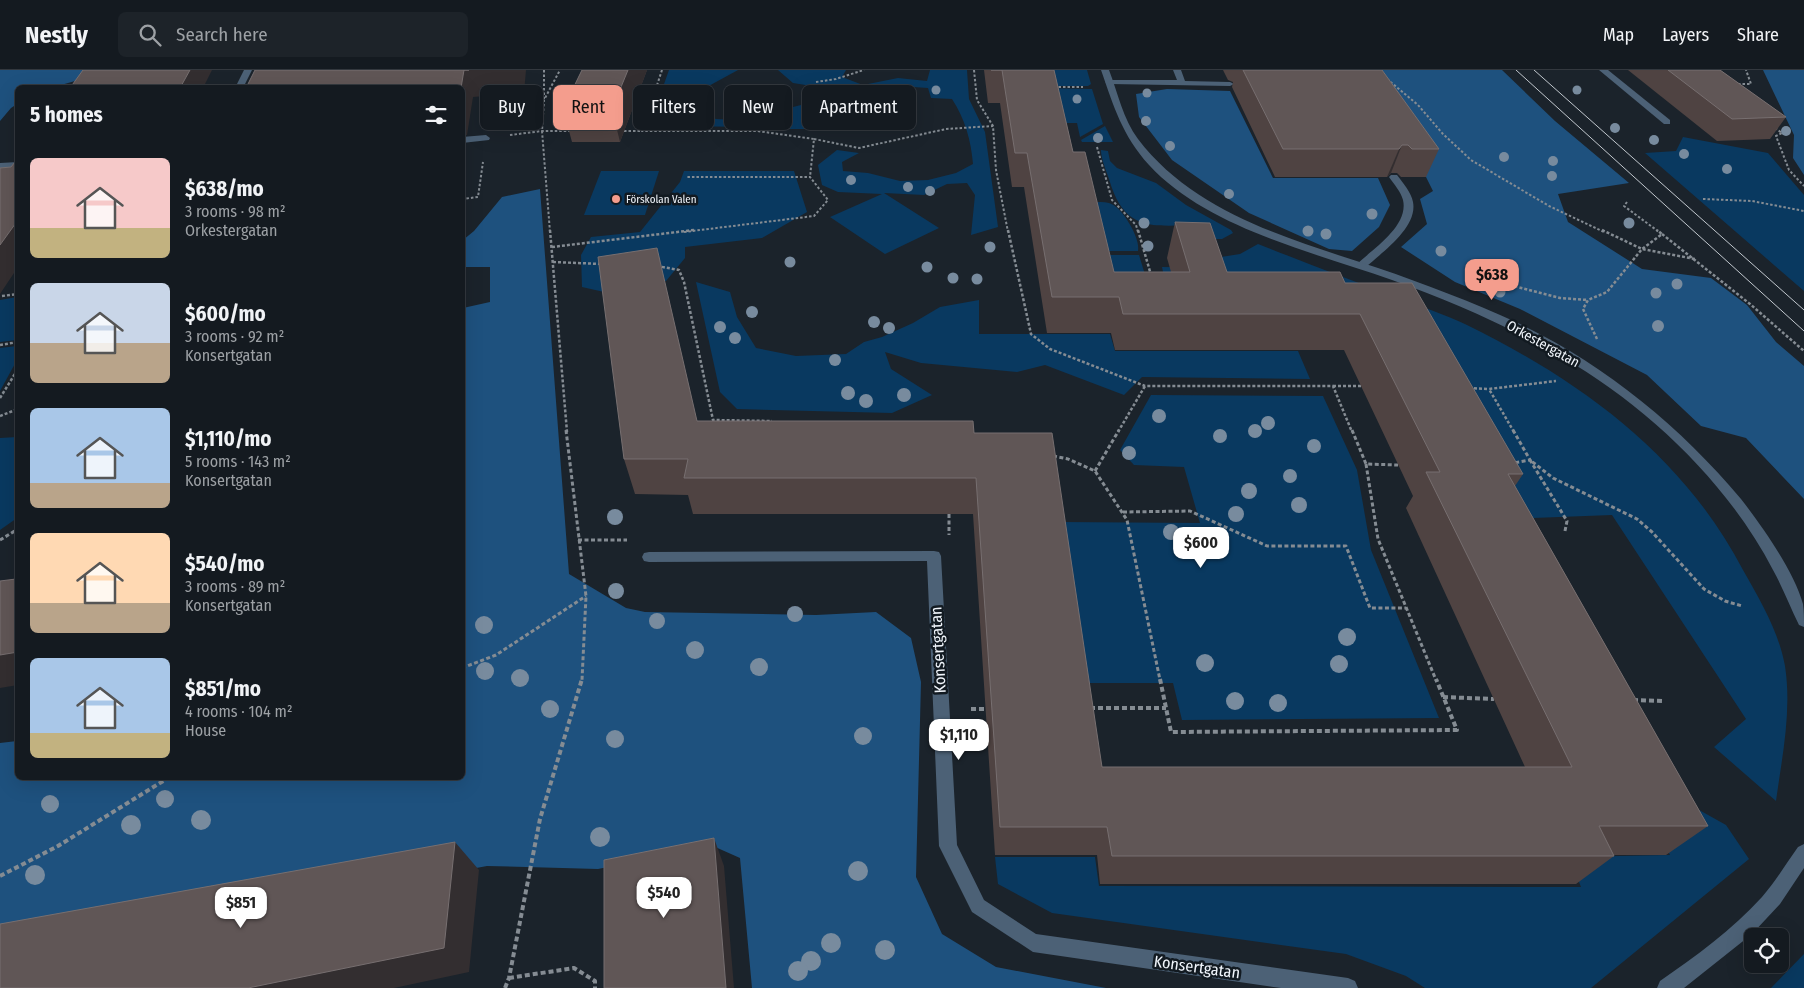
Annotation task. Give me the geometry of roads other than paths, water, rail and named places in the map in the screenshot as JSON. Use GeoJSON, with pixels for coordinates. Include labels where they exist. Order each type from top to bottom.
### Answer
{"type":"FeatureCollection","features":[{"type":"Feature","properties":{"kind":"street"},"geometry":{"type":"LineString","coordinates":[[240,85],[248,70]]}},
{"type":"Feature","properties":{"kind":"street","name":"Orkestergatan"},"geometry":{"type":"LineString","coordinates":[[1105,70],[1122,118],[1133,138],[1151,162],[1202,200],[1283,240],[1361,266],[1487,313],[1548,344],[1598,376],[1662,425],[1724,488],[1766,546],[1784,576],[1804,621]]}},
{"type":"Feature","properties":{"kind":"street"},"geometry":{"type":"LineString","coordinates":[[1177,70],[1182,83]]}},
{"type":"Feature","properties":{"kind":"street"},"geometry":{"type":"LineString","coordinates":[[1603,70],[1667,122]]}},
{"type":"Feature","properties":{"kind":"street"},"geometry":{"type":"LineString","coordinates":[[1110,84],[1230,84]]}},
{"type":"Feature","properties":{"kind":"street"},"geometry":{"type":"LineString","coordinates":[[465,140],[486,138]]}},
{"type":"Feature","properties":{"kind":"street"},"geometry":{"type":"LineString","coordinates":[[0,166],[15,165]]}},
{"type":"Feature","properties":{"kind":"street","name":"Konsertgatan"},"geometry":{"type":"LineString","coordinates":[[649,557],[934,556],[948,846],[978,906],[1033,943],[1348,988]]}},
{"type":"Feature","properties":{"kind":"street"},"geometry":{"type":"LineString","coordinates":[[1667,988],[1709,959],[1744,928],[1769,903],[1804,853]]}},
{"type":"Feature","properties":{"kind":"lane"},"geometry":{"type":"LineString","coordinates":[[1361,266],[1402,226],[1408,214],[1408,202],[1394,176]]}},
{"type":"Feature","properties":{"kind":"tram line"},"geometry":{"type":"LineString","coordinates":[[1516,70],[1804,331]]}},
{"type":"Feature","properties":{"kind":"tram line"},"geometry":{"type":"LineString","coordinates":[[1534,70],[1804,310]]}},
{"type":"Feature","properties":{"kind":"place","name":"Förskolan Valen"},"geometry":{"type":"Point","coordinates":[616,199]}}]}
